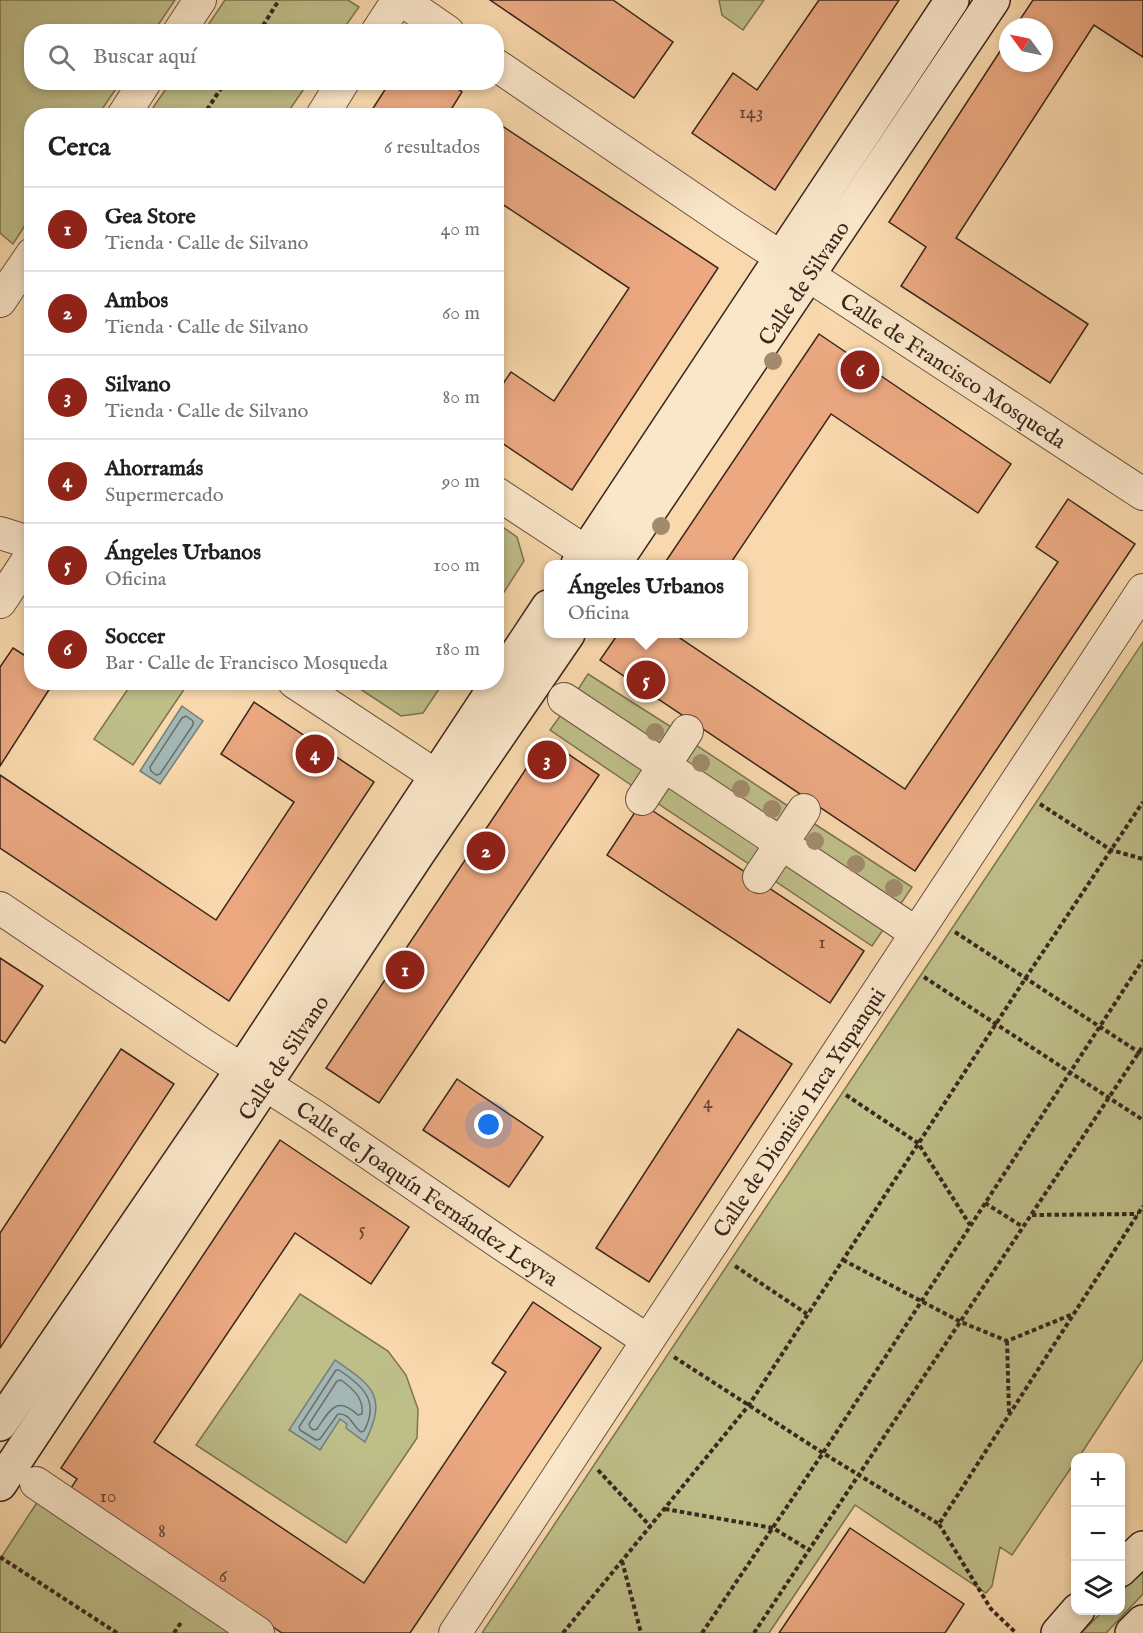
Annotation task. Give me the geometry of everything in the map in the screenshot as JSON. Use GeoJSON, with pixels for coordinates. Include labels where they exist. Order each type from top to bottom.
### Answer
{"type":"FeatureCollection","features":[{"type":"Feature","properties":{"kind":"street"},"geometry":{"type":"LineString","coordinates":[[184,24],[200,0]]}},
{"type":"Feature","properties":{"kind":"street"},"geometry":{"type":"LineString","coordinates":[[383,24],[400,0],[436,24]]}},
{"type":"Feature","properties":{"kind":"street","name":"Calle de Silvano"},"geometry":{"type":"LineString","coordinates":[[593,560],[781,256],[952,0]]}},
{"type":"Feature","properties":{"kind":"street","name":"Calle de Silvano"},"geometry":{"type":"LineString","coordinates":[[593,560],[808,275],[993,0]]}},
{"type":"Feature","properties":{"kind":"street","name":"Calle de Francisco Mosqueda"},"geometry":{"type":"LineString","coordinates":[[504,70],[735,227],[1143,494]]}},
{"type":"Feature","properties":{"kind":"street"},"geometry":{"type":"LineString","coordinates":[[128,108],[140,90]]}},
{"type":"Feature","properties":{"kind":"street"},"geometry":{"type":"LineString","coordinates":[[327,108],[338,90]]}},
{"type":"Feature","properties":{"kind":"street"},"geometry":{"type":"LineString","coordinates":[[0,301],[24,266]]}},
{"type":"Feature","properties":{"kind":"street"},"geometry":{"type":"LineString","coordinates":[[504,499],[593,560]]}},
{"type":"Feature","properties":{"kind":"street"},"geometry":{"type":"LineString","coordinates":[[0,534],[24,541]]}},
{"type":"Feature","properties":{"kind":"street","name":"Calle de Dionisio Inca Yupanqui"},"geometry":{"type":"LineString","coordinates":[[455,1633],[658,1346],[946,892],[1143,590]]}},
{"type":"Feature","properties":{"kind":"street","name":"Calle de Silvano"},"geometry":{"type":"LineString","coordinates":[[504,686],[544,616]]}},
{"type":"Feature","properties":{"kind":"street","name":"Calle de Silvano"},"geometry":{"type":"LineString","coordinates":[[448,784],[564,638]]}},
{"type":"Feature","properties":{"kind":"street"},"geometry":{"type":"LineString","coordinates":[[306,690],[448,784]]}},
{"type":"Feature","properties":{"kind":"street","name":"Calle de Silvano"},"geometry":{"type":"LineString","coordinates":[[0,1484],[254,1077],[448,784],[502,690]]}},
{"type":"Feature","properties":{"kind":"street"},"geometry":{"type":"LineString","coordinates":[[564,699],[904,925]]}},
{"type":"Feature","properties":{"kind":"street"},"geometry":{"type":"LineString","coordinates":[[642,799],[687,731]]}},
{"type":"Feature","properties":{"kind":"street"},"geometry":{"type":"LineString","coordinates":[[759,877],[804,810]]}},
{"type":"Feature","properties":{"kind":"street","name":"Calle de Joaquín Fernández Leyva"},"geometry":{"type":"LineString","coordinates":[[0,908],[316,1117],[509,1249],[658,1346]]}},
{"type":"Feature","properties":{"kind":"street","name":"Calle de Silvano"},"geometry":{"type":"LineString","coordinates":[[0,1424],[254,1077]]}},
{"type":"Feature","properties":{"kind":"street"},"geometry":{"type":"LineString","coordinates":[[36,1484],[258,1633]]}},
{"type":"Feature","properties":{"kind":"street"},"geometry":{"type":"LineString","coordinates":[[1125,1565],[1143,1548]]}},
{"type":"Feature","properties":{"kind":"street"},"geometry":{"type":"LineString","coordinates":[[1058,1633],[1074,1615]]}},
{"type":"Feature","properties":{"kind":"street"},"geometry":{"type":"LineString","coordinates":[[1132,1633],[1143,1622]]}},
{"type":"Feature","properties":{"kind":"path"},"geometry":{"type":"LineString","coordinates":[[264,24],[279,0]]}},
{"type":"Feature","properties":{"kind":"path"},"geometry":{"type":"LineString","coordinates":[[208,108],[220,90]]}},
{"type":"Feature","properties":{"kind":"path"},"geometry":{"type":"LineString","coordinates":[[1036,802],[1111,850],[1143,859]]}},
{"type":"Feature","properties":{"kind":"path"},"geometry":{"type":"LineString","coordinates":[[563,1633],[749,1405],[1025,978],[1143,802]]}},
{"type":"Feature","properties":{"kind":"path"},"geometry":{"type":"LineString","coordinates":[[951,930],[1141,1054]]}},
{"type":"Feature","properties":{"kind":"path"},"geometry":{"type":"LineString","coordinates":[[702,1633],[823,1453],[1143,960]]}},
{"type":"Feature","properties":{"kind":"path"},"geometry":{"type":"LineString","coordinates":[[921,975],[1143,1120]]}},
{"type":"Feature","properties":{"kind":"path"},"geometry":{"type":"LineString","coordinates":[[754,1633],[1109,1098],[1141,1054],[1143,1046]]}},
{"type":"Feature","properties":{"kind":"path"},"geometry":{"type":"LineString","coordinates":[[842,1093],[918,1143],[970,1225]]}},
{"type":"Feature","properties":{"kind":"path"},"geometry":{"type":"LineString","coordinates":[[985,1203],[1023,1227]]}},
{"type":"Feature","properties":{"kind":"path"},"geometry":{"type":"LineString","coordinates":[[939,1524],[1143,1206]]}},
{"type":"Feature","properties":{"kind":"path"},"geometry":{"type":"LineString","coordinates":[[1031,1215],[1138,1214]]}},
{"type":"Feature","properties":{"kind":"path"},"geometry":{"type":"LineString","coordinates":[[843,1260],[961,1322],[1007,1341],[1073,1314]]}},
{"type":"Feature","properties":{"kind":"path"},"geometry":{"type":"LineString","coordinates":[[729,1263],[807,1314]]}},
{"type":"Feature","properties":{"kind":"path"},"geometry":{"type":"LineString","coordinates":[[1007,1341],[1010,1413]]}},
{"type":"Feature","properties":{"kind":"path"},"geometry":{"type":"LineString","coordinates":[[658,1346],[823,1453],[939,1524],[991,1609],[1016,1633]]}},
{"type":"Feature","properties":{"kind":"path"},"geometry":{"type":"LineString","coordinates":[[594,1465],[650,1526]]}},
{"type":"Feature","properties":{"kind":"path"},"geometry":{"type":"LineString","coordinates":[[664,1509],[773,1528],[809,1550]]}},
{"type":"Feature","properties":{"kind":"path"},"geometry":{"type":"LineString","coordinates":[[0,1557],[117,1633]]}},
{"type":"Feature","properties":{"kind":"path"},"geometry":{"type":"LineString","coordinates":[[621,1561],[640,1633]]}},
{"type":"Feature","properties":{"kind":"green space"},"geometry":{"type":"Polygon","coordinates":[[[0,0],[175,0],[159,24],[24,24],[24,90],[115,90],[103,108],[24,108],[24,227],[13,244],[0,233],[0,0]]]}},
{"type":"Feature","properties":{"kind":"green space"},"geometry":{"type":"Polygon","coordinates":[[[225,0],[348,0],[359,7],[347,24],[209,24],[225,0]]]}},
{"type":"Feature","properties":{"kind":"green space"},"geometry":{"type":"Polygon","coordinates":[[[719,0],[764,0],[743,30],[722,15],[719,0]]]}},
{"type":"Feature","properties":{"kind":"green space"},"geometry":{"type":"Polygon","coordinates":[[[165,90],[303,90],[291,108],[153,108],[165,90]]]}},
{"type":"Feature","properties":{"kind":"green space"},"geometry":{"type":"Polygon","coordinates":[[[504,528],[517,537],[524,561],[504,592],[504,528]]]}},
{"type":"Feature","properties":{"kind":"green space"},"geometry":{"type":"Polygon","coordinates":[[[1143,642],[1143,1359],[1082,1453],[1071,1453],[1071,1468],[1012,1555],[1000,1547],[992,1586],[986,1593],[855,1505],[769,1633],[482,1633],[1143,642]]]}},
{"type":"Feature","properties":{"kind":"green space"},"geometry":{"type":"Polygon","coordinates":[[[588,674],[679,732],[665,753],[575,694],[588,674]]]}},
{"type":"Feature","properties":{"kind":"green space"},"geometry":{"type":"Polygon","coordinates":[[[127,690],[184,690],[133,765],[94,739],[127,690]]]}},
{"type":"Feature","properties":{"kind":"green space"},"geometry":{"type":"Polygon","coordinates":[[[362,690],[438,690],[423,713],[401,716],[362,690]]]}},
{"type":"Feature","properties":{"kind":"green space"},"geometry":{"type":"Polygon","coordinates":[[[563,712],[652,772],[640,791],[550,730],[563,712]]]}},
{"type":"Feature","properties":{"kind":"green space"},"geometry":{"type":"Polygon","coordinates":[[[690,741],[791,808],[777,828],[676,762],[690,741]]]}},
{"type":"Feature","properties":{"kind":"green space"},"geometry":{"type":"Polygon","coordinates":[[[664,780],[765,847],[752,866],[651,799],[664,780]]]}},
{"type":"Feature","properties":{"kind":"green space"},"geometry":{"type":"Polygon","coordinates":[[[807,819],[912,887],[898,908],[794,840],[807,819]]]}},
{"type":"Feature","properties":{"kind":"green space"},"geometry":{"type":"Polygon","coordinates":[[[782,858],[885,927],[872,946],[769,877],[782,858]]]}},
{"type":"Feature","properties":{"kind":"green space"},"geometry":{"type":"Polygon","coordinates":[[[300,1294],[388,1351],[406,1375],[418,1409],[417,1438],[346,1543],[196,1445],[300,1294]]]}},
{"type":"Feature","properties":{"kind":"green space"},"geometry":{"type":"Polygon","coordinates":[[[38,1501],[237,1633],[0,1633],[0,1559],[38,1501]]]}},
{"type":"Feature","properties":{"kind":"green space"},"geometry":{"type":"Polygon","coordinates":[[[1143,1569],[1143,1594],[1125,1613],[1125,1588],[1143,1569]]]}},
{"type":"Feature","properties":{"kind":"green space"},"geometry":{"type":"Polygon","coordinates":[[[1099,1615],[1123,1615],[1106,1633],[1081,1633],[1099,1615]]]}},
{"type":"Feature","properties":{"kind":"water"},"geometry":{"type":"Polygon","coordinates":[[[182,706],[203,721],[160,784],[140,771],[182,706]]]}},
{"type":"Feature","properties":{"kind":"water"},"geometry":{"type":"Polygon","coordinates":[[[335,1360],[367,1385],[376,1403],[375,1413],[365,1442],[346,1428],[347,1424],[340,1419],[320,1450],[289,1430],[335,1360]]]}},
{"type":"Feature","properties":{"kind":"building"},"geometry":{"type":"Polygon","coordinates":[[[490,0],[613,0],[673,42],[634,98],[490,0]]]}},
{"type":"Feature","properties":{"kind":"building"},"geometry":{"type":"Polygon","coordinates":[[[819,0],[899,0],[775,190],[692,133],[733,73],[757,90],[819,0]]]}},
{"type":"Feature","properties":{"kind":"building"},"geometry":{"type":"Polygon","coordinates":[[[1033,0],[1143,0],[1143,57],[1094,25],[956,238],[1088,324],[1050,383],[901,286],[926,247],[889,222],[999,53],[999,72],[1053,72],[1053,18],[1021,18],[1033,0]]]}},
{"type":"Feature","properties":{"kind":"building"},"geometry":{"type":"Polygon","coordinates":[[[385,90],[459,90],[462,92],[452,108],[373,108],[385,90]]]}},
{"type":"Feature","properties":{"kind":"building"},"geometry":{"type":"Polygon","coordinates":[[[504,127],[718,268],[572,490],[504,444],[504,382],[511,372],[554,401],[629,288],[504,205],[504,127]]]}},
{"type":"Feature","properties":{"kind":"building"},"geometry":{"type":"Polygon","coordinates":[[[819,334],[1011,464],[978,513],[831,414],[733,560],[667,560],[819,334]]]}},
{"type":"Feature","properties":{"kind":"building"},"geometry":{"type":"Polygon","coordinates":[[[1068,499],[1135,544],[915,871],[600,660],[615,638],[680,638],[905,789],[1058,562],[1036,547],[1068,499]]]}},
{"type":"Feature","properties":{"kind":"building"},"geometry":{"type":"Polygon","coordinates":[[[13,648],[24,655],[24,690],[49,690],[0,766],[0,667],[13,648]]]}},
{"type":"Feature","properties":{"kind":"building"},"geometry":{"type":"Polygon","coordinates":[[[254,702],[374,782],[229,1001],[0,848],[0,775],[216,920],[294,802],[221,754],[254,702]]]}},
{"type":"Feature","properties":{"kind":"building"},"geometry":{"type":"Polygon","coordinates":[[[546,739],[599,775],[379,1103],[326,1068],[546,739]]]}},
{"type":"Feature","properties":{"kind":"building"},"geometry":{"type":"Polygon","coordinates":[[[641,803],[864,951],[830,1003],[607,855],[641,803]]]}},
{"type":"Feature","properties":{"kind":"building"},"geometry":{"type":"Polygon","coordinates":[[[0,958],[43,986],[5,1043],[0,1040],[0,958]]]}},
{"type":"Feature","properties":{"kind":"building"},"geometry":{"type":"Polygon","coordinates":[[[738,1029],[792,1064],[649,1282],[596,1248],[738,1029]]]}},
{"type":"Feature","properties":{"kind":"building"},"geometry":{"type":"Polygon","coordinates":[[[121,1049],[174,1084],[0,1348],[0,1233],[121,1049]]]}},
{"type":"Feature","properties":{"kind":"building"},"geometry":{"type":"Polygon","coordinates":[[[457,1079],[543,1137],[509,1187],[423,1130],[457,1079]]]}},
{"type":"Feature","properties":{"kind":"building"},"geometry":{"type":"Polygon","coordinates":[[[280,1140],[409,1227],[371,1284],[295,1233],[154,1442],[364,1583],[506,1372],[492,1363],[533,1302],[601,1348],[410,1633],[282,1633],[69,1491],[77,1479],[61,1468],[280,1140]]]}},
{"type":"Feature","properties":{"kind":"building"},"geometry":{"type":"Polygon","coordinates":[[[850,1528],[964,1604],[945,1633],[779,1633],[850,1528]]]}},
{"type":"Feature","properties":{"kind":"place","name":"Soccer"},"geometry":{"type":"Point","coordinates":[860,370]}},
{"type":"Feature","properties":{"kind":"place","name":"Ángeles Urbanos"},"geometry":{"type":"Point","coordinates":[646,680]}},
{"type":"Feature","properties":{"kind":"place","name":"Ahorramás"},"geometry":{"type":"Point","coordinates":[315,754]}},
{"type":"Feature","properties":{"kind":"place","name":"Silvano"},"geometry":{"type":"Point","coordinates":[547,760]}},
{"type":"Feature","properties":{"kind":"place","name":"Ambos"},"geometry":{"type":"Point","coordinates":[486,851]}},
{"type":"Feature","properties":{"kind":"place","name":"Gea Store"},"geometry":{"type":"Point","coordinates":[405,970]}}]}
